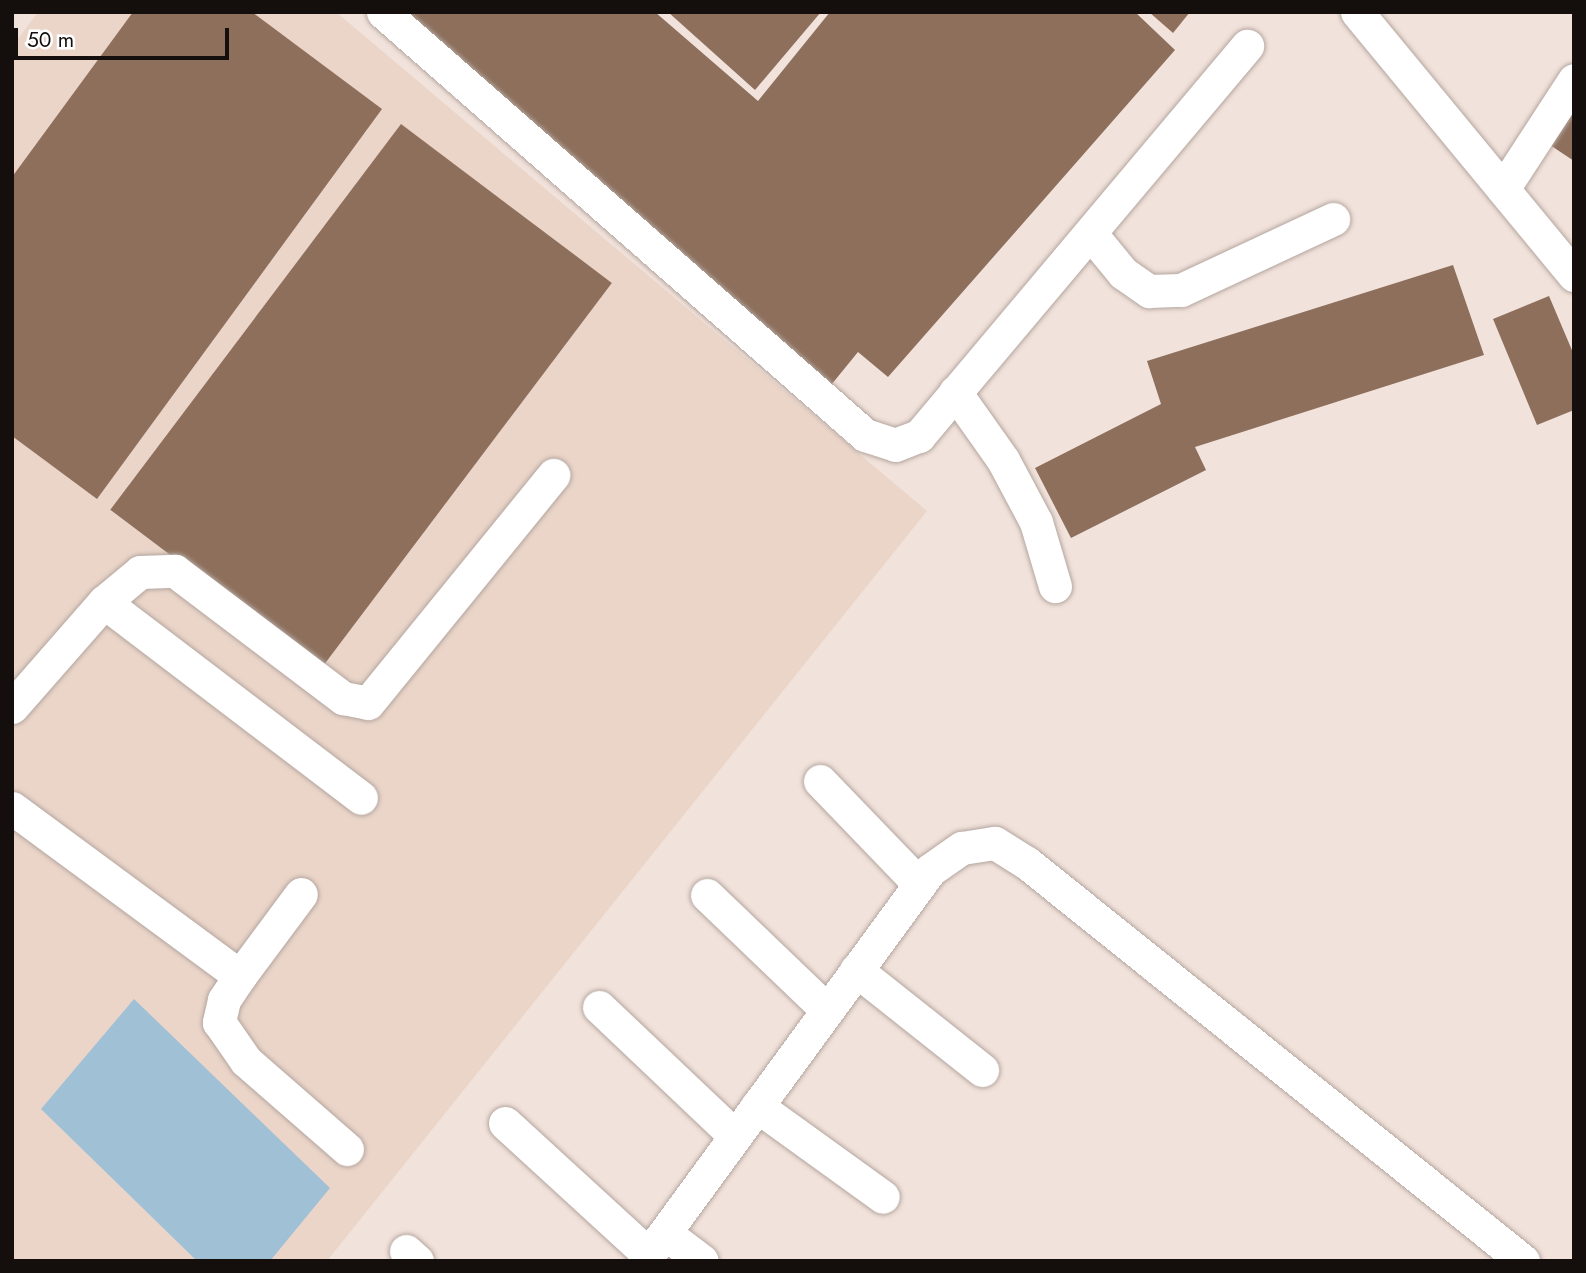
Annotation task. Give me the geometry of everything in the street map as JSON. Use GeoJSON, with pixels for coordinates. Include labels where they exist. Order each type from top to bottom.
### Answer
{"type":"FeatureCollection","features":[{"type":"Feature","properties":{"kind":"street"},"geometry":{"type":"LineString","coordinates":[[383,12],[864,435],[895,445],[919,436],[1247,46]]}},
{"type":"Feature","properties":{"kind":"street"},"geometry":{"type":"LineString","coordinates":[[1357,12],[1574,275]]}},
{"type":"Feature","properties":{"kind":"street"},"geometry":{"type":"LineString","coordinates":[[1503,189],[1574,80]]}},
{"type":"Feature","properties":{"kind":"street"},"geometry":{"type":"LineString","coordinates":[[1091,234],[1123,273],[1149,292],[1181,290],[1333,219]]}},
{"type":"Feature","properties":{"kind":"street"},"geometry":{"type":"LineString","coordinates":[[955,392],[1003,460],[1036,522],[1055,586]]}},
{"type":"Feature","properties":{"kind":"street"},"geometry":{"type":"LineString","coordinates":[[12,707],[104,603],[140,572],[175,571],[343,698],[368,703],[553,475]]}},
{"type":"Feature","properties":{"kind":"street"},"geometry":{"type":"LineString","coordinates":[[104,603],[361,797]]}},
{"type":"Feature","properties":{"kind":"street"},"geometry":{"type":"LineString","coordinates":[[820,781],[919,884]]}},
{"type":"Feature","properties":{"kind":"street"},"geometry":{"type":"LineString","coordinates":[[12,808],[240,976]]}},
{"type":"Feature","properties":{"kind":"street"},"geometry":{"type":"LineString","coordinates":[[653,1250],[930,870],[962,848],[995,843],[1027,863],[1524,1261]]}},
{"type":"Feature","properties":{"kind":"street"},"geometry":{"type":"LineString","coordinates":[[301,894],[224,1000],[219,1022],[246,1061],[347,1149]]}},
{"type":"Feature","properties":{"kind":"street"},"geometry":{"type":"LineString","coordinates":[[707,895],[827,1010]]}},
{"type":"Feature","properties":{"kind":"street"},"geometry":{"type":"LineString","coordinates":[[856,970],[982,1070]]}},
{"type":"Feature","properties":{"kind":"street"},"geometry":{"type":"LineString","coordinates":[[599,1007],[735,1136]]}},
{"type":"Feature","properties":{"kind":"street"},"geometry":{"type":"LineString","coordinates":[[757,1106],[883,1197]]}},
{"type":"Feature","properties":{"kind":"street"},"geometry":{"type":"LineString","coordinates":[[505,1123],[653,1250],[702,1261]]}},
{"type":"Feature","properties":{"kind":"shaded area"},"geometry":{"type":"Polygon","coordinates":[[[38,12],[336,12],[927,511],[327,1261],[12,1261],[12,47],[38,12]]]}},
{"type":"Feature","properties":{"kind":"water"},"geometry":{"type":"Polygon","coordinates":[[[134,999],[330,1188],[270,1261],[197,1261],[41,1109],[134,999]]]}},
{"type":"Feature","properties":{"kind":"building"},"geometry":{"type":"Polygon","coordinates":[[[133,12],[252,12],[382,109],[97,499],[12,436],[12,177],[133,12]]]}},
{"type":"Feature","properties":{"kind":"building"},"geometry":{"type":"Polygon","coordinates":[[[398,12],[655,12],[758,101],[830,12],[1135,12],[1175,50],[888,377],[858,352],[827,390],[398,12]]]}},
{"type":"Feature","properties":{"kind":"building"},"geometry":{"type":"Polygon","coordinates":[[[668,12],[821,12],[755,90],[668,12]]]}},
{"type":"Feature","properties":{"kind":"building"},"geometry":{"type":"Polygon","coordinates":[[[1149,12],[1190,12],[1173,33],[1149,12]]]}},
{"type":"Feature","properties":{"kind":"building"},"geometry":{"type":"Polygon","coordinates":[[[1574,91],[1574,161],[1541,139],[1574,91]]]}},
{"type":"Feature","properties":{"kind":"building"},"geometry":{"type":"Polygon","coordinates":[[[401,124],[612,283],[321,669],[110,510],[401,124]]]}},
{"type":"Feature","properties":{"kind":"building"},"geometry":{"type":"Polygon","coordinates":[[[1453,265],[1484,355],[1195,447],[1206,470],[1071,538],[1035,468],[1161,404],[1147,361],[1453,265]]]}},
{"type":"Feature","properties":{"kind":"building"},"geometry":{"type":"Polygon","coordinates":[[[1549,296],[1574,355],[1574,410],[1537,425],[1493,319],[1549,296]]]}}]}
